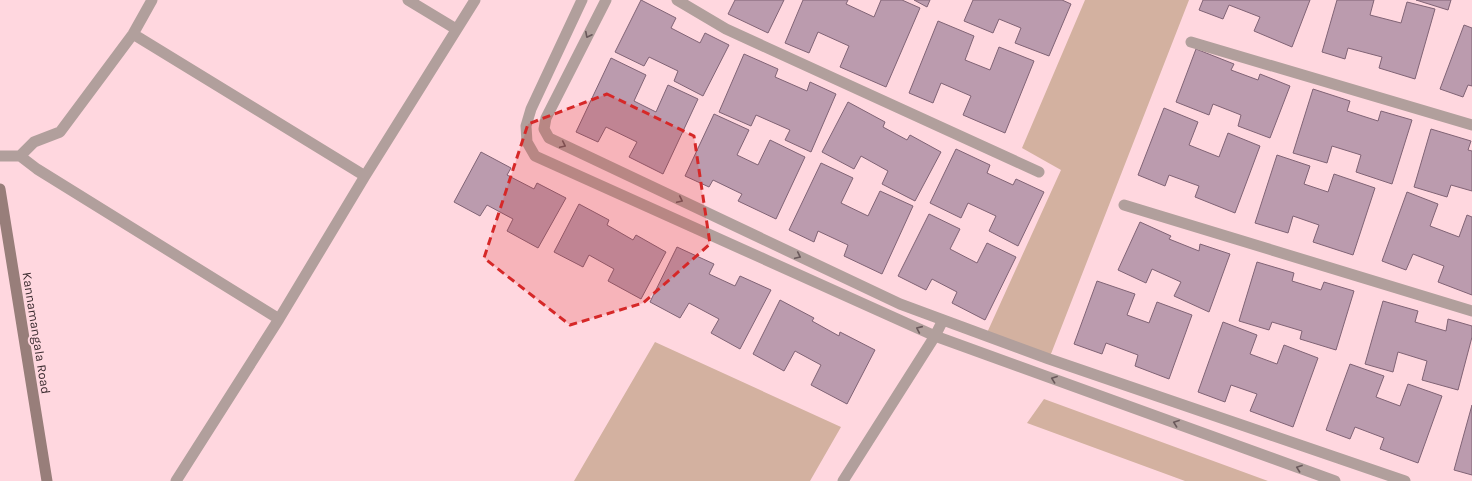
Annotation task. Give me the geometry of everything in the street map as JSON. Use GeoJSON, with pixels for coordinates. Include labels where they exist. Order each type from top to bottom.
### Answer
{"type":"FeatureCollection","features":[{"type":"Feature","properties":{"kind":"main road","name":"Kannamangala Road"},"geometry":{"type":"LineString","coordinates":[[0,189],[47,481]]}},
{"type":"Feature","properties":{"kind":"lane"},"geometry":{"type":"LineString","coordinates":[[20,156],[34,142],[60,132],[133,34],[152,0]]}},
{"type":"Feature","properties":{"kind":"lane"},"geometry":{"type":"LineString","coordinates":[[408,0],[456,29]]}},
{"type":"Feature","properties":{"kind":"lane"},"geometry":{"type":"LineString","coordinates":[[176,481],[279,319],[365,176],[475,0]]}},
{"type":"Feature","properties":{"kind":"lane"},"geometry":{"type":"LineString","coordinates":[[582,0],[531,109],[526,126],[527,142],[535,156],[935,336],[1335,481]]}},
{"type":"Feature","properties":{"kind":"lane"},"geometry":{"type":"LineString","coordinates":[[606,0],[546,118],[544,129],[549,138],[900,304],[1049,359],[1405,481]]}},
{"type":"Feature","properties":{"kind":"lane"},"geometry":{"type":"LineString","coordinates":[[677,0],[726,29],[1039,172]]}},
{"type":"Feature","properties":{"kind":"lane"},"geometry":{"type":"LineString","coordinates":[[133,34],[365,176]]}},
{"type":"Feature","properties":{"kind":"lane"},"geometry":{"type":"LineString","coordinates":[[1192,42],[1472,125]]}},
{"type":"Feature","properties":{"kind":"lane"},"geometry":{"type":"LineString","coordinates":[[0,156],[20,156],[37,169],[279,319]]}},
{"type":"Feature","properties":{"kind":"lane"},"geometry":{"type":"LineString","coordinates":[[1124,206],[1472,311]]}},
{"type":"Feature","properties":{"kind":"lane"},"geometry":{"type":"LineString","coordinates":[[843,481],[935,336],[943,320]]}},
{"type":"Feature","properties":{"kind":"highlighted area"},"geometry":{"type":"Polygon","coordinates":[[[607,94],[694,136],[710,244],[643,303],[570,325],[484,258],[528,124],[607,94]]]}},
{"type":"Feature","properties":{"kind":"shaded area"},"geometry":{"type":"Polygon","coordinates":[[[1085,0],[1189,0],[1049,359],[986,335],[1061,170],[1022,148],[1085,0]]]}},
{"type":"Feature","properties":{"kind":"shaded area"},"geometry":{"type":"Polygon","coordinates":[[[655,342],[841,427],[810,481],[574,481],[655,342]]]}},
{"type":"Feature","properties":{"kind":"shaded area"},"geometry":{"type":"Polygon","coordinates":[[[1044,399],[1268,481],[1185,481],[1027,423],[1044,399]]]}},
{"type":"Feature","properties":{"kind":"building"},"geometry":{"type":"Polygon","coordinates":[[[641,0],[676,18],[671,28],[700,43],[705,33],[729,45],[703,96],[674,81],[678,71],[649,57],[644,66],[615,52],[641,0]]]}},
{"type":"Feature","properties":{"kind":"building"},"geometry":{"type":"Polygon","coordinates":[[[735,0],[784,0],[768,33],[728,14],[735,0]]]}},
{"type":"Feature","properties":{"kind":"building"},"geometry":{"type":"Polygon","coordinates":[[[803,0],[848,0],[846,4],[874,17],[881,0],[902,0],[920,8],[886,87],[840,67],[849,46],[818,32],[809,53],[785,43],[803,0]]]}},
{"type":"Feature","properties":{"kind":"building"},"geometry":{"type":"Polygon","coordinates":[[[914,0],[930,0],[927,7],[914,0]]]}},
{"type":"Feature","properties":{"kind":"building"},"geometry":{"type":"Polygon","coordinates":[[[973,0],[1062,0],[1071,4],[1049,56],[1015,43],[1021,28],[999,19],[993,33],[964,21],[973,0]]]}},
{"type":"Feature","properties":{"kind":"building"},"geometry":{"type":"Polygon","coordinates":[[[1203,0],[1310,0],[1292,47],[1254,31],[1260,17],[1229,5],[1223,19],[1199,10],[1203,0]]]}},
{"type":"Feature","properties":{"kind":"building"},"geometry":{"type":"Polygon","coordinates":[[[1337,0],[1374,0],[1370,15],[1401,23],[1407,2],[1435,9],[1415,79],[1379,68],[1382,57],[1348,48],[1345,59],[1322,52],[1337,0]]]}},
{"type":"Feature","properties":{"kind":"building"},"geometry":{"type":"Polygon","coordinates":[[[1416,0],[1451,0],[1448,10],[1416,0]]]}},
{"type":"Feature","properties":{"kind":"building"},"geometry":{"type":"Polygon","coordinates":[[[938,21],[974,36],[965,60],[990,70],[999,47],[1034,61],[1005,133],[963,115],[971,96],[941,83],[933,103],[909,93],[938,21]]]}},
{"type":"Feature","properties":{"kind":"building"},"geometry":{"type":"Polygon","coordinates":[[[1464,25],[1472,28],[1472,86],[1468,85],[1463,97],[1440,89],[1464,25]]]}},
{"type":"Feature","properties":{"kind":"building"},"geometry":{"type":"Polygon","coordinates":[[[1196,49],[1234,64],[1231,70],[1258,80],[1260,74],[1290,86],[1270,138],[1238,126],[1241,115],[1213,104],[1209,115],[1176,102],[1196,49]]]}},
{"type":"Feature","properties":{"kind":"building"},"geometry":{"type":"Polygon","coordinates":[[[744,54],[778,69],[775,77],[807,91],[810,82],[836,94],[811,152],[785,140],[790,130],[756,115],[751,126],[719,112],[744,54]]]}},
{"type":"Feature","properties":{"kind":"building"},"geometry":{"type":"Polygon","coordinates":[[[611,58],[646,75],[634,101],[656,112],[668,85],[698,99],[663,174],[629,157],[637,142],[606,127],[598,142],[576,132],[611,58]]]}},
{"type":"Feature","properties":{"kind":"building"},"geometry":{"type":"Polygon","coordinates":[[[1313,89],[1350,101],[1347,111],[1378,121],[1381,111],[1412,120],[1392,184],[1356,172],[1361,155],[1332,146],[1327,163],[1293,153],[1313,89]]]}},
{"type":"Feature","properties":{"kind":"building"},"geometry":{"type":"Polygon","coordinates":[[[848,102],[885,122],[883,127],[907,140],[910,135],[941,152],[915,201],[882,184],[888,171],[861,156],[854,169],[822,152],[848,102]]]}},
{"type":"Feature","properties":{"kind":"building"},"geometry":{"type":"Polygon","coordinates":[[[1164,108],[1198,122],[1189,145],[1219,157],[1228,133],[1260,146],[1235,213],[1195,197],[1199,186],[1169,175],[1165,186],[1138,175],[1164,108]]]}},
{"type":"Feature","properties":{"kind":"building"},"geometry":{"type":"Polygon","coordinates":[[[714,114],[749,130],[737,155],[758,165],[770,140],[805,157],[776,219],[738,201],[742,194],[713,180],[709,187],[685,176],[714,114]]]}},
{"type":"Feature","properties":{"kind":"building"},"geometry":{"type":"Polygon","coordinates":[[[1431,129],[1471,141],[1468,150],[1472,151],[1472,191],[1451,185],[1447,197],[1414,187],[1431,129]]]}},
{"type":"Feature","properties":{"kind":"building"},"geometry":{"type":"Polygon","coordinates":[[[956,149],[990,165],[987,173],[1013,185],[1016,179],[1044,192],[1018,246],[989,231],[996,216],[968,203],[961,218],[930,203],[956,149]]]}},
{"type":"Feature","properties":{"kind":"building"},"geometry":{"type":"Polygon","coordinates":[[[481,152],[511,168],[507,175],[534,189],[537,183],[566,198],[538,248],[507,231],[513,219],[487,205],[480,216],[454,202],[481,152]]]}},
{"type":"Feature","properties":{"kind":"building"},"geometry":{"type":"Polygon","coordinates":[[[1277,155],[1310,166],[1304,184],[1328,192],[1334,174],[1375,188],[1353,255],[1313,242],[1319,225],[1293,216],[1288,233],[1255,223],[1277,155]]]}},
{"type":"Feature","properties":{"kind":"building"},"geometry":{"type":"Polygon","coordinates":[[[821,163],[853,178],[841,203],[868,216],[880,191],[913,206],[882,274],[844,256],[848,245],[818,231],[814,242],[789,230],[821,163]]]}},
{"type":"Feature","properties":{"kind":"building"},"geometry":{"type":"Polygon","coordinates":[[[1407,192],[1438,204],[1430,226],[1459,237],[1467,215],[1472,217],[1472,295],[1438,282],[1444,266],[1413,254],[1406,270],[1382,261],[1407,192]]]}},
{"type":"Feature","properties":{"kind":"building"},"geometry":{"type":"Polygon","coordinates":[[[579,204],[609,220],[607,225],[633,240],[636,235],[666,252],[641,299],[608,281],[614,269],[589,255],[583,267],[554,252],[579,204]]]}},
{"type":"Feature","properties":{"kind":"building"},"geometry":{"type":"Polygon","coordinates":[[[929,214],[960,229],[950,249],[977,263],[987,243],[1016,257],[985,320],[952,303],[957,292],[932,279],[926,290],[898,276],[929,214]]]}},
{"type":"Feature","properties":{"kind":"building"},"geometry":{"type":"Polygon","coordinates":[[[1140,222],[1171,236],[1169,239],[1199,251],[1200,244],[1230,254],[1209,312],[1174,296],[1181,282],[1152,269],[1146,283],[1118,270],[1140,222]]]}},
{"type":"Feature","properties":{"kind":"building"},"geometry":{"type":"Polygon","coordinates":[[[677,247],[714,264],[709,274],[735,286],[740,276],[771,290],[740,349],[711,333],[719,319],[689,303],[680,318],[650,302],[677,247]]]}},
{"type":"Feature","properties":{"kind":"building"},"geometry":{"type":"Polygon","coordinates":[[[1257,262],[1294,273],[1292,281],[1321,290],[1324,282],[1354,291],[1336,350],[1300,339],[1302,331],[1272,322],[1269,330],[1239,321],[1257,262]]]}},
{"type":"Feature","properties":{"kind":"building"},"geometry":{"type":"Polygon","coordinates":[[[1097,281],[1135,294],[1127,315],[1149,323],[1157,302],[1192,315],[1169,379],[1135,366],[1138,355],[1106,343],[1102,354],[1074,344],[1097,281]]]}},
{"type":"Feature","properties":{"kind":"building"},"geometry":{"type":"Polygon","coordinates":[[[780,300],[814,318],[812,321],[839,336],[840,332],[875,350],[847,404],[811,385],[821,365],[795,351],[784,371],[753,354],[780,300]]]}},
{"type":"Feature","properties":{"kind":"building"},"geometry":{"type":"Polygon","coordinates":[[[1383,301],[1418,311],[1415,322],[1446,331],[1448,319],[1472,326],[1472,337],[1458,390],[1422,380],[1427,361],[1398,352],[1393,372],[1365,364],[1383,301]]]}},
{"type":"Feature","properties":{"kind":"building"},"geometry":{"type":"Polygon","coordinates":[[[1223,322],[1257,335],[1250,354],[1277,364],[1284,345],[1318,358],[1293,427],[1250,411],[1257,394],[1231,385],[1225,402],[1198,392],[1223,322]]]}},
{"type":"Feature","properties":{"kind":"building"},"geometry":{"type":"Polygon","coordinates":[[[1350,364],[1384,376],[1376,397],[1400,406],[1408,384],[1442,396],[1418,463],[1380,449],[1384,438],[1355,427],[1350,439],[1326,430],[1350,364]]]}},
{"type":"Feature","properties":{"kind":"building"},"geometry":{"type":"Polygon","coordinates":[[[1472,405],[1472,475],[1454,470],[1472,405]]]}}]}
